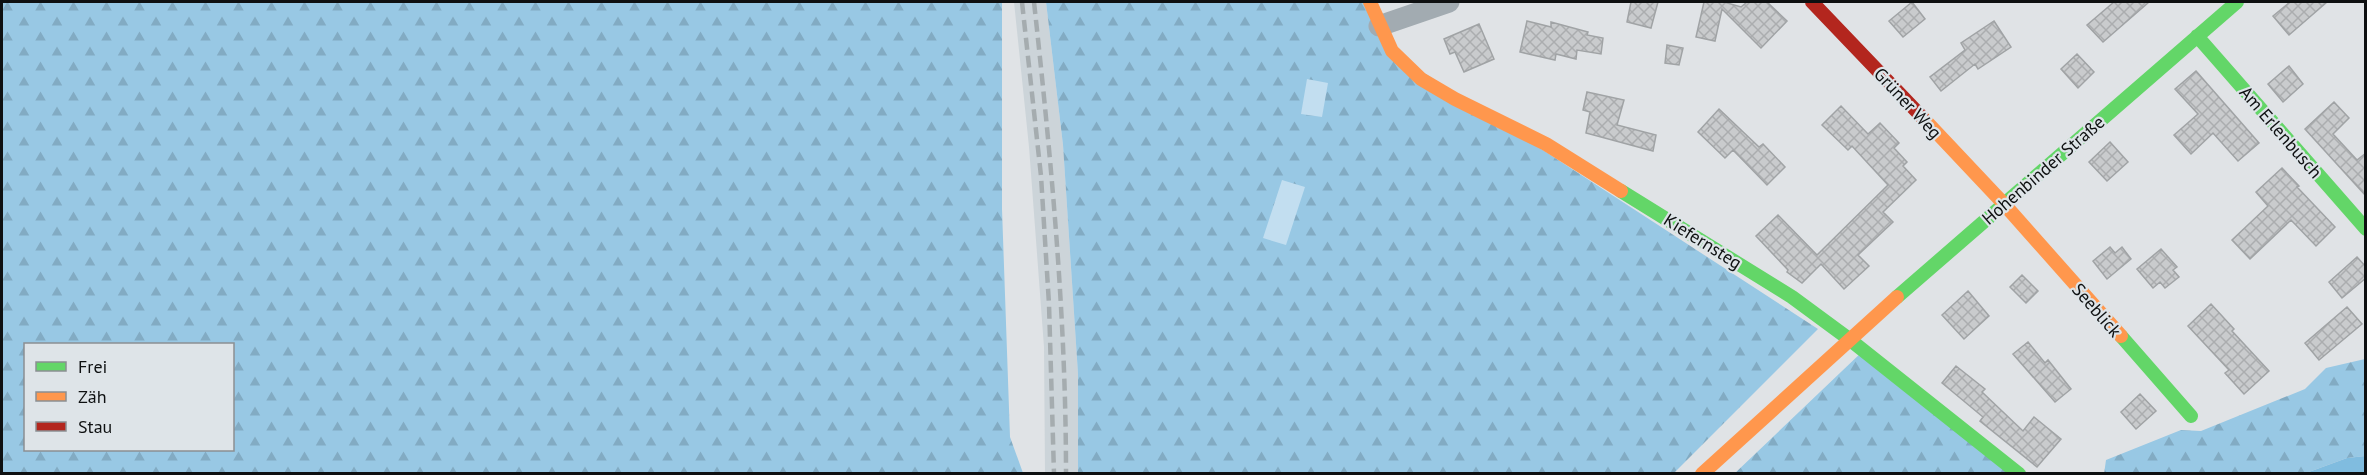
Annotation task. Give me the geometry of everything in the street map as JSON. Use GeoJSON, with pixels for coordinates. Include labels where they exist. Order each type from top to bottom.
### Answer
{"type":"FeatureCollection","features":[{"type":"Feature","properties":{"kind":"street","name":"Kiefernsteg"},"geometry":{"type":"LineString","coordinates":[[1371,2],[1379,26],[1392,51],[1421,79],[1455,99],[1546,144],[1783,291],[1849,339],[2019,474]]}},
{"type":"Feature","properties":{"kind":"street"},"geometry":{"type":"LineString","coordinates":[[1379,26],[1449,2]]}},
{"type":"Feature","properties":{"kind":"street","name":"Grüner Weg"},"geometry":{"type":"LineString","coordinates":[[1812,2],[2004,204]]}},
{"type":"Feature","properties":{"kind":"street","name":"Hohenbinder Straße"},"geometry":{"type":"LineString","coordinates":[[1702,474],[1849,339],[2236,2]]}},
{"type":"Feature","properties":{"kind":"street","name":"Am Erlenbusch"},"geometry":{"type":"LineString","coordinates":[[2198,36],[2366,229]]}},
{"type":"Feature","properties":{"kind":"street","name":"Seeblick"},"geometry":{"type":"LineString","coordinates":[[2004,204],[2191,416]]}},
{"type":"Feature","properties":{"kind":"shaded area"},"geometry":{"type":"Polygon","coordinates":[[[1014,2],[1046,2],[1063,145],[1078,374],[1078,473],[1045,473],[1044,347],[1029,147],[1014,2]]]}},
{"type":"Feature","properties":{"kind":"shaded area"},"geometry":{"type":"Polygon","coordinates":[[[1307,79],[1328,83],[1322,117],[1301,114],[1307,79]]]}},
{"type":"Feature","properties":{"kind":"shaded area"},"geometry":{"type":"Polygon","coordinates":[[[1282,180],[1305,187],[1286,245],[1263,238],[1282,180]]]}},
{"type":"Feature","properties":{"kind":"shaded area"},"geometry":{"type":"Polygon","coordinates":[[[2365,456],[2365,473],[2306,473],[2347,458],[2365,456]]]}},
{"type":"Feature","properties":{"kind":"green space"},"geometry":{"type":"Polygon","coordinates":[[[2,2],[1002,2],[1002,209],[1010,437],[1023,473],[2,473],[2,2]]]}},
{"type":"Feature","properties":{"kind":"green space"},"geometry":{"type":"Polygon","coordinates":[[[1046,2],[1367,2],[1389,50],[1818,329],[1674,473],[1078,473],[1078,374],[1063,145],[1046,2]]]}},
{"type":"Feature","properties":{"kind":"green space"},"geometry":{"type":"Polygon","coordinates":[[[1863,351],[2018,474],[1734,474],[1863,351]]]}},
{"type":"Feature","properties":{"kind":"green space"},"geometry":{"type":"Polygon","coordinates":[[[2365,359],[2365,456],[2347,458],[2306,473],[2104,474],[2106,460],[2181,430],[2201,431],[2305,389],[2326,368],[2365,359]]]}},
{"type":"Feature","properties":{"kind":"building"},"geometry":{"type":"Polygon","coordinates":[[[1631,2],[1658,2],[1651,28],[1627,22],[1631,2]]]}},
{"type":"Feature","properties":{"kind":"building"},"geometry":{"type":"Polygon","coordinates":[[[1704,2],[1724,2],[1741,7],[1747,2],[1767,2],[1787,21],[1761,48],[1722,9],[1715,41],[1696,37],[1704,2]]]}},
{"type":"Feature","properties":{"kind":"building"},"geometry":{"type":"Polygon","coordinates":[[[1912,2],[1925,19],[1903,37],[1889,21],[1912,2]]]}},
{"type":"Feature","properties":{"kind":"building"},"geometry":{"type":"Polygon","coordinates":[[[2114,2],[2149,2],[2103,42],[2087,25],[2114,2]]]}},
{"type":"Feature","properties":{"kind":"building"},"geometry":{"type":"Polygon","coordinates":[[[2290,2],[2327,2],[2289,35],[2273,16],[2290,2]]]}},
{"type":"Feature","properties":{"kind":"building"},"geometry":{"type":"Polygon","coordinates":[[[1527,21],[1551,27],[1551,22],[1588,32],[1587,35],[1603,38],[1601,54],[1577,50],[1576,59],[1556,54],[1555,60],[1520,52],[1527,21]]]}},
{"type":"Feature","properties":{"kind":"building"},"geometry":{"type":"Polygon","coordinates":[[[1994,21],[2011,47],[1978,69],[1975,64],[1941,91],[1930,77],[1965,50],[1961,43],[1994,21]]]}},
{"type":"Feature","properties":{"kind":"building"},"geometry":{"type":"Polygon","coordinates":[[[1479,24],[1494,59],[1464,72],[1455,52],[1450,54],[1444,39],[1479,24]]]}},
{"type":"Feature","properties":{"kind":"building"},"geometry":{"type":"Polygon","coordinates":[[[1667,45],[1683,48],[1679,65],[1665,63],[1667,45]]]}},
{"type":"Feature","properties":{"kind":"building"},"geometry":{"type":"Polygon","coordinates":[[[2077,54],[2094,72],[2078,88],[2061,69],[2077,54]]]}},
{"type":"Feature","properties":{"kind":"building"},"geometry":{"type":"Polygon","coordinates":[[[2289,66],[2303,84],[2283,102],[2268,84],[2289,66]]]}},
{"type":"Feature","properties":{"kind":"building"},"geometry":{"type":"Polygon","coordinates":[[[2196,71],[2259,143],[2238,161],[2213,133],[2191,154],[2174,135],[2198,114],[2175,89],[2196,71]]]}},
{"type":"Feature","properties":{"kind":"building"},"geometry":{"type":"Polygon","coordinates":[[[1587,92],[1624,100],[1617,125],[1656,135],[1653,151],[1586,133],[1590,112],[1583,110],[1587,92]]]}},
{"type":"Feature","properties":{"kind":"building"},"geometry":{"type":"Polygon","coordinates":[[[2334,102],[2349,118],[2333,134],[2357,160],[2366,153],[2366,196],[2305,129],[2334,102]]]}},
{"type":"Feature","properties":{"kind":"building"},"geometry":{"type":"Polygon","coordinates":[[[1841,106],[1868,134],[1880,123],[1899,143],[1894,148],[1907,162],[1903,166],[1916,180],[1883,212],[1893,222],[1858,255],[1869,266],[1844,289],[1821,264],[1802,283],[1787,272],[1788,270],[1756,236],[1778,215],[1817,255],[1888,185],[1852,146],[1848,150],[1822,125],[1841,106]]]}},
{"type":"Feature","properties":{"kind":"building"},"geometry":{"type":"Polygon","coordinates":[[[1719,109],[1759,147],[1763,144],[1785,167],[1767,185],[1733,150],[1725,158],[1698,132],[1719,109]]]}},
{"type":"Feature","properties":{"kind":"building"},"geometry":{"type":"Polygon","coordinates":[[[2110,142],[2128,162],[2107,181],[2089,162],[2110,142]]]}},
{"type":"Feature","properties":{"kind":"building"},"geometry":{"type":"Polygon","coordinates":[[[2282,168],[2335,227],[2316,246],[2291,220],[2250,259],[2232,240],[2268,206],[2256,192],[2282,168]]]}},
{"type":"Feature","properties":{"kind":"building"},"geometry":{"type":"Polygon","coordinates":[[[2110,247],[2115,253],[2122,247],[2131,259],[2107,279],[2093,261],[2110,247]]]}},
{"type":"Feature","properties":{"kind":"building"},"geometry":{"type":"Polygon","coordinates":[[[2161,249],[2177,267],[2173,270],[2179,277],[2165,288],[2160,282],[2153,288],[2137,269],[2161,249]]]}},
{"type":"Feature","properties":{"kind":"building"},"geometry":{"type":"Polygon","coordinates":[[[2357,257],[2366,267],[2366,278],[2342,298],[2329,282],[2357,257]]]}},
{"type":"Feature","properties":{"kind":"building"},"geometry":{"type":"Polygon","coordinates":[[[2022,275],[2038,291],[2026,303],[2010,287],[2022,275]]]}},
{"type":"Feature","properties":{"kind":"building"},"geometry":{"type":"Polygon","coordinates":[[[1968,291],[1989,316],[1964,339],[1942,315],[1968,291]]]}},
{"type":"Feature","properties":{"kind":"building"},"geometry":{"type":"Polygon","coordinates":[[[2211,304],[2269,371],[2244,394],[2225,373],[2229,370],[2188,326],[2211,304]]]}},
{"type":"Feature","properties":{"kind":"building"},"geometry":{"type":"Polygon","coordinates":[[[2347,307],[2362,324],[2319,360],[2305,343],[2347,307]]]}},
{"type":"Feature","properties":{"kind":"building"},"geometry":{"type":"Polygon","coordinates":[[[2028,342],[2045,363],[2048,360],[2071,389],[2055,402],[2013,354],[2028,342]]]}},
{"type":"Feature","properties":{"kind":"building"},"geometry":{"type":"Polygon","coordinates":[[[1956,366],[1985,389],[1982,392],[2023,431],[2034,417],[2061,439],[2037,467],[1980,421],[1983,417],[1942,383],[1956,366]]]}},
{"type":"Feature","properties":{"kind":"building"},"geometry":{"type":"Polygon","coordinates":[[[2140,394],[2156,411],[2136,429],[2121,412],[2140,394]]]}},
{"type":"Feature","properties":{"kind":"railway"},"geometry":{"type":"LineString","coordinates":[[1022,2],[1041,176],[1049,304],[1054,474]]}},
{"type":"Feature","properties":{"kind":"railway"},"geometry":{"type":"LineString","coordinates":[[1034,2],[1056,237],[1063,355],[1066,474]]}},
{"type":"Feature","properties":{"kind":"traffic: fast"},"geometry":{"type":"LineString","coordinates":[[1897,297],[2237,2]]}},
{"type":"Feature","properties":{"kind":"traffic: fast"},"geometry":{"type":"LineString","coordinates":[[2197,36],[2366,229]]}},
{"type":"Feature","properties":{"kind":"traffic: fast"},"geometry":{"type":"LineString","coordinates":[[1621,191],[1792,297],[1849,339],[2019,474]]}},
{"type":"Feature","properties":{"kind":"traffic: fast"},"geometry":{"type":"LineString","coordinates":[[2121,336],[2191,416]]}},
{"type":"Feature","properties":{"kind":"traffic: slow"},"geometry":{"type":"LineString","coordinates":[[1370,2],[1392,51],[1421,79],[1455,99],[1546,144],[1621,191]]}},
{"type":"Feature","properties":{"kind":"traffic: slow"},"geometry":{"type":"LineString","coordinates":[[1922,117],[2004,204],[2121,336]]}},
{"type":"Feature","properties":{"kind":"traffic: slow"},"geometry":{"type":"LineString","coordinates":[[1702,474],[1897,297]]}},
{"type":"Feature","properties":{"kind":"traffic: jam"},"geometry":{"type":"LineString","coordinates":[[1812,2],[1922,117]]}}]}
